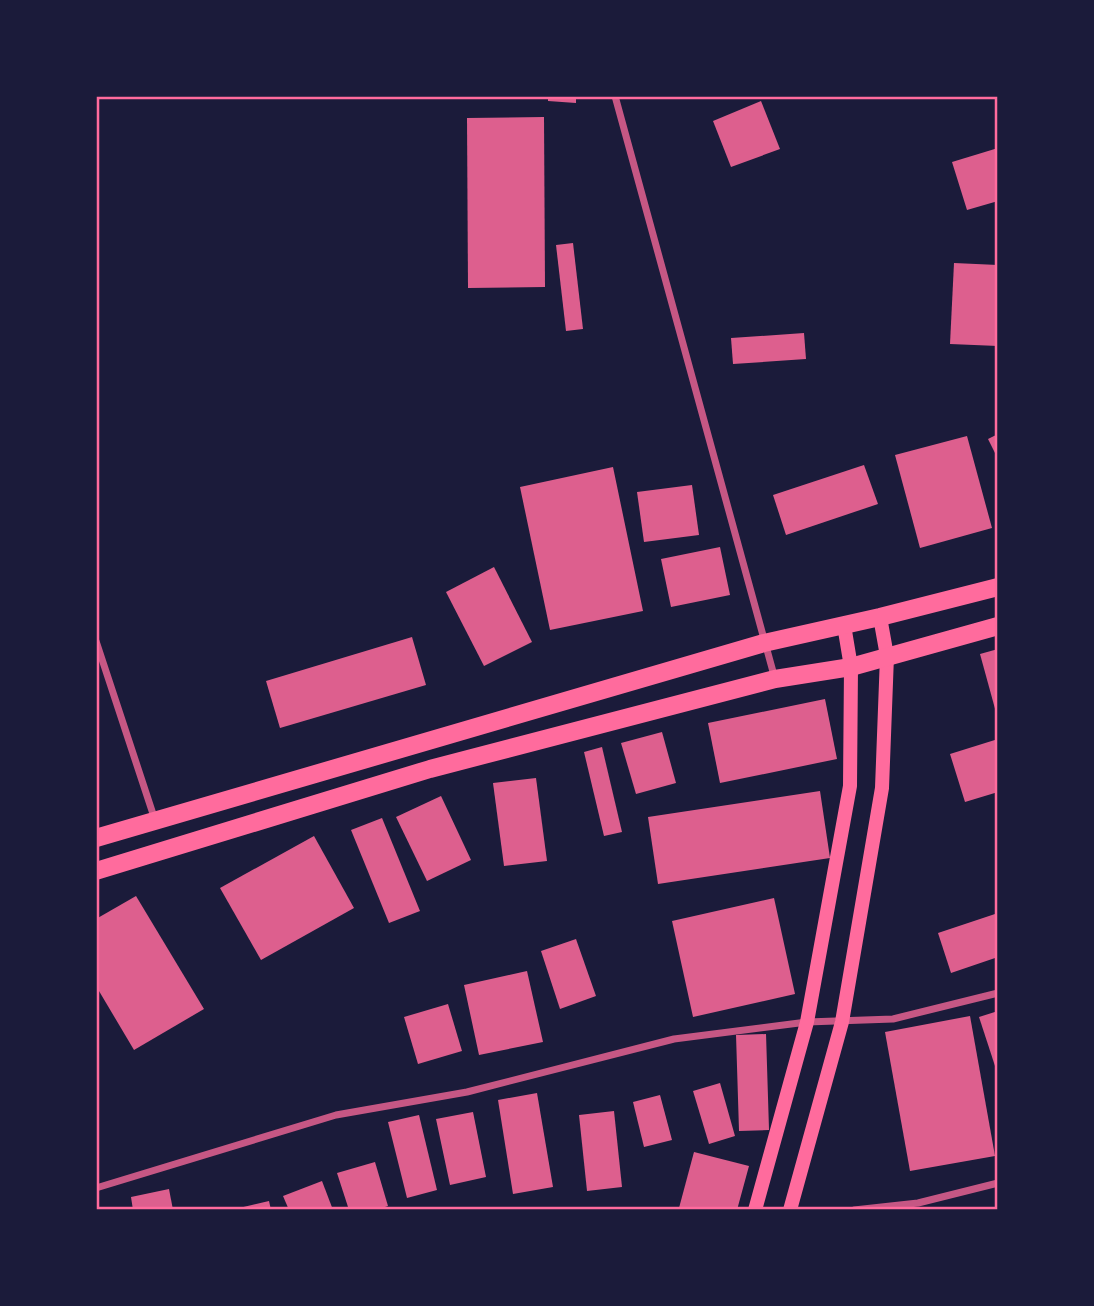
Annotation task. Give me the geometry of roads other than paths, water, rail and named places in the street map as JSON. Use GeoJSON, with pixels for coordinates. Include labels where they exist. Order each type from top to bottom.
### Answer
{"type":"FeatureCollection","features":[{"type":"Feature","properties":{"kind":"main road"},"geometry":{"type":"LineString","coordinates":[[96,838],[764,643],[998,587]]}},
{"type":"Feature","properties":{"kind":"main road"},"geometry":{"type":"LineString","coordinates":[[790,1210],[842,1022],[882,788],[887,656],[880,617]]}},
{"type":"Feature","properties":{"kind":"main road"},"geometry":{"type":"LineString","coordinates":[[755,1210],[807,1022],[850,786],[851,667],[844,625]]}},
{"type":"Feature","properties":{"kind":"main road"},"geometry":{"type":"LineString","coordinates":[[96,871],[430,769],[775,679],[851,667],[998,626]]}},
{"type":"Feature","properties":{"kind":"street"},"geometry":{"type":"LineString","coordinates":[[615,96],[775,679]]}},
{"type":"Feature","properties":{"kind":"street"},"geometry":{"type":"LineString","coordinates":[[96,641],[155,820]]}},
{"type":"Feature","properties":{"kind":"street"},"geometry":{"type":"LineString","coordinates":[[96,1188],[336,1115],[467,1092],[674,1039],[807,1022],[893,1019],[998,993]]}},
{"type":"Feature","properties":{"kind":"street"},"geometry":{"type":"LineString","coordinates":[[855,1210],[918,1203],[998,1183]]}}]}
